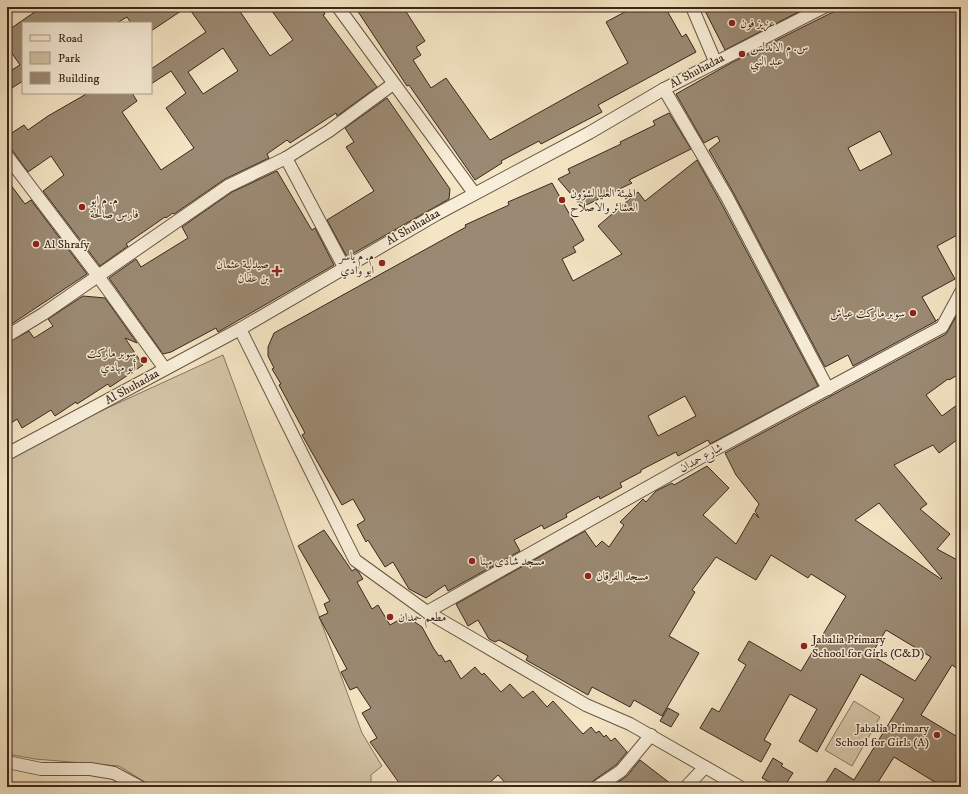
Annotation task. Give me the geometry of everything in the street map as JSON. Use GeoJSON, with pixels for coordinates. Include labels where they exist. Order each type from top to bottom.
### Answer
{"type":"FeatureCollection","features":[{"type":"Feature","properties":{"kind":"street"},"geometry":{"type":"LineString","coordinates":[[338,7],[474,193]]}},
{"type":"Feature","properties":{"kind":"street"},"geometry":{"type":"LineString","coordinates":[[692,7],[715,61]]}},
{"type":"Feature","properties":{"kind":"street","name":"Al Shuhadaa"},"geometry":{"type":"LineString","coordinates":[[7,454],[240,329],[344,267],[474,193],[589,133],[715,61],[824,7]]}},
{"type":"Feature","properties":{"kind":"street"},"geometry":{"type":"LineString","coordinates":[[7,336],[43,314],[228,186],[286,158],[329,131],[393,84]]}},
{"type":"Feature","properties":{"kind":"street"},"geometry":{"type":"LineString","coordinates":[[664,89],[727,197],[828,390]]}},
{"type":"Feature","properties":{"kind":"street"},"geometry":{"type":"LineString","coordinates":[[7,156],[166,369]]}},
{"type":"Feature","properties":{"kind":"street"},"geometry":{"type":"LineString","coordinates":[[286,158],[344,267]]}},
{"type":"Feature","properties":{"kind":"street","name":"شارع حمدان"},"geometry":{"type":"LineString","coordinates":[[427,612],[712,452],[942,327],[961,292]]}},
{"type":"Feature","properties":{"kind":"street"},"geometry":{"type":"LineString","coordinates":[[240,329],[355,560],[427,612],[586,704],[651,735],[740,787]]}},
{"type":"Feature","properties":{"kind":"street"},"geometry":{"type":"LineString","coordinates":[[597,787],[621,771],[651,735]]}},
{"type":"Feature","properties":{"kind":"street"},"geometry":{"type":"LineString","coordinates":[[7,762],[41,769],[90,769],[114,773],[140,787]]}},
{"type":"Feature","properties":{"kind":"street"},"geometry":{"type":"LineString","coordinates":[[686,787],[705,767]]}},
{"type":"Feature","properties":{"kind":"green space"},"geometry":{"type":"Polygon","coordinates":[[[223,355],[362,733],[382,766],[371,775],[371,787],[153,787],[119,766],[35,759],[7,754],[7,454],[223,355]]]}},
{"type":"Feature","properties":{"kind":"green space"},"geometry":{"type":"Polygon","coordinates":[[[854,701],[880,717],[852,766],[825,750],[854,701]]]}},
{"type":"Feature","properties":{"kind":"building"},"geometry":{"type":"Polygon","coordinates":[[[42,7],[187,7],[152,30],[152,22],[130,22],[127,17],[119,22],[22,22],[22,82],[7,91],[7,73],[20,65],[7,46],[7,31],[42,7]]]}},
{"type":"Feature","properties":{"kind":"building"},"geometry":{"type":"Polygon","coordinates":[[[188,7],[237,7],[270,56],[293,40],[269,7],[321,7],[325,14],[323,15],[377,87],[337,116],[336,113],[290,143],[287,140],[267,154],[269,158],[225,179],[174,214],[173,213],[166,218],[165,217],[126,244],[128,246],[100,266],[43,191],[64,175],[51,156],[28,172],[7,143],[7,136],[24,125],[28,130],[48,116],[86,94],[133,94],[137,101],[122,112],[161,170],[194,148],[166,108],[186,93],[171,71],[152,83],[152,68],[206,32],[188,7]],[[223,48],[188,72],[203,94],[238,71],[223,48]]]}},
{"type":"Feature","properties":{"kind":"building"},"geometry":{"type":"Polygon","coordinates":[[[355,7],[403,7],[425,41],[416,47],[421,55],[413,60],[431,88],[446,78],[490,140],[628,63],[606,22],[634,7],[665,7],[682,37],[686,34],[696,52],[598,105],[602,112],[541,144],[539,141],[501,161],[502,163],[475,180],[409,85],[407,86],[355,7]]]}},
{"type":"Feature","properties":{"kind":"building","name":"عزيز فون"},"geometry":{"type":"Polygon","coordinates":[[[703,7],[805,7],[806,8],[725,50],[703,7]]]}},
{"type":"Feature","properties":{"kind":"building"},"geometry":{"type":"Polygon","coordinates":[[[843,7],[958,7],[961,12],[961,233],[937,246],[955,279],[922,297],[936,321],[853,366],[848,355],[825,367],[734,194],[709,150],[720,141],[717,136],[704,143],[676,94],[731,63],[843,7]],[[880,131],[848,148],[860,171],[892,154],[880,131]]]}},
{"type":"Feature","properties":{"kind":"building"},"geometry":{"type":"Polygon","coordinates":[[[387,98],[450,189],[449,199],[347,257],[327,220],[374,191],[346,147],[354,142],[345,128],[387,98]]]}},
{"type":"Feature","properties":{"kind":"building"},"geometry":{"type":"Polygon","coordinates":[[[669,113],[691,149],[629,180],[632,183],[582,207],[558,179],[570,173],[568,169],[621,144],[620,142],[655,125],[653,121],[669,113]]]}},
{"type":"Feature","properties":{"kind":"building"},"geometry":{"type":"Polygon","coordinates":[[[697,160],[818,386],[710,444],[708,440],[678,456],[676,452],[641,470],[641,472],[620,483],[622,487],[600,499],[599,496],[566,514],[567,517],[544,529],[542,525],[514,540],[520,551],[448,591],[445,585],[426,598],[409,589],[393,562],[385,567],[368,540],[366,542],[357,525],[365,520],[353,499],[342,505],[302,435],[305,433],[279,385],[281,384],[272,369],[274,368],[268,356],[268,347],[274,333],[466,227],[465,225],[509,205],[508,202],[552,183],[584,240],[573,247],[576,252],[562,259],[573,281],[622,254],[598,226],[638,192],[645,201],[697,160]],[[685,396],[648,416],[658,436],[696,416],[685,396]]]}},
{"type":"Feature","properties":{"kind":"building"},"geometry":{"type":"Polygon","coordinates":[[[277,171],[310,227],[312,230],[315,228],[334,265],[218,332],[216,328],[171,352],[163,354],[109,278],[136,259],[141,267],[188,238],[182,227],[232,192],[277,171]]]}},
{"type":"Feature","properties":{"kind":"building"},"geometry":{"type":"Polygon","coordinates":[[[7,180],[25,204],[31,200],[87,274],[7,327],[7,180]]]}},
{"type":"Feature","properties":{"kind":"building"},"geometry":{"type":"Polygon","coordinates":[[[83,296],[105,298],[137,343],[125,338],[143,365],[110,387],[108,384],[55,416],[51,410],[22,428],[17,419],[7,426],[7,343],[29,331],[34,338],[53,326],[48,319],[83,296]]]}},
{"type":"Feature","properties":{"kind":"building"},"geometry":{"type":"Polygon","coordinates":[[[961,308],[961,373],[949,380],[948,379],[926,395],[942,416],[961,402],[961,437],[939,453],[933,445],[894,465],[927,504],[920,509],[950,534],[937,549],[961,562],[961,671],[952,665],[921,715],[961,739],[961,787],[943,787],[894,757],[875,787],[823,787],[835,768],[854,780],[904,699],[861,674],[817,752],[799,741],[817,709],[790,694],[764,740],[771,744],[761,762],[700,728],[712,708],[719,712],[746,665],[738,660],[749,641],[801,671],[846,596],[811,574],[808,578],[771,555],[756,580],[716,557],[692,590],[695,592],[669,636],[699,653],[662,716],[634,700],[630,707],[592,687],[588,695],[526,660],[528,656],[499,640],[495,642],[489,639],[478,620],[468,626],[456,604],[585,531],[596,547],[602,541],[609,547],[624,525],[620,522],[643,499],[646,502],[656,491],[672,483],[674,485],[707,466],[729,488],[703,515],[736,544],[754,513],[759,518],[755,511],[759,504],[736,475],[725,453],[946,334],[961,308]],[[879,503],[855,520],[941,579],[942,578],[879,503]],[[886,630],[871,655],[915,681],[931,657],[886,630]]]}},
{"type":"Feature","properties":{"kind":"building"},"geometry":{"type":"Polygon","coordinates":[[[324,530],[352,571],[355,569],[358,571],[363,579],[357,582],[372,609],[378,605],[390,625],[406,616],[422,627],[439,656],[441,655],[445,662],[450,660],[461,679],[475,667],[482,675],[484,673],[501,692],[510,684],[523,698],[533,691],[547,707],[553,701],[583,734],[591,727],[596,733],[599,731],[604,737],[606,735],[611,741],[615,738],[627,752],[616,765],[593,781],[590,787],[509,787],[498,775],[485,787],[402,787],[370,742],[377,738],[362,713],[371,708],[357,687],[350,690],[341,672],[347,669],[319,617],[328,613],[324,604],[330,601],[298,546],[324,530]]]}},
{"type":"Feature","properties":{"kind":"building"},"geometry":{"type":"Polygon","coordinates":[[[668,708],[679,714],[671,727],[660,721],[668,708]]]}},
{"type":"Feature","properties":{"kind":"building"},"geometry":{"type":"Polygon","coordinates":[[[773,758],[783,764],[781,766],[793,773],[784,787],[778,787],[762,778],[773,758]]]}},
{"type":"Feature","properties":{"kind":"building"},"geometry":{"type":"Polygon","coordinates":[[[640,760],[675,787],[611,787],[627,776],[640,760]]]}},
{"type":"Feature","properties":{"kind":"place","name":"عزيز فون"},"geometry":{"type":"Point","coordinates":[732,23]}},
{"type":"Feature","properties":{"kind":"place","name":"س. م الاندلس عبد النبي"},"geometry":{"type":"Point","coordinates":[742,54]}},
{"type":"Feature","properties":{"kind":"place","name":"الهيئة العليا لشؤون العشائر والاصلاح"},"geometry":{"type":"Point","coordinates":[562,200]}},
{"type":"Feature","properties":{"kind":"place","name":"م. م ابو فارس صالحة"},"geometry":{"type":"Point","coordinates":[82,207]}},
{"type":"Feature","properties":{"kind":"place","name":"Al Shrafy"},"geometry":{"type":"Point","coordinates":[36,244]}},
{"type":"Feature","properties":{"kind":"place","name":"م. م ياسر ابو وادي"},"geometry":{"type":"Point","coordinates":[382,263]}},
{"type":"Feature","properties":{"kind":"place","name":"صيدلية عثمان بن عفان"},"geometry":{"type":"Point","coordinates":[277,271]}},
{"type":"Feature","properties":{"kind":"place","name":"سوبر ماركت عياش"},"geometry":{"type":"Point","coordinates":[913,313]}},
{"type":"Feature","properties":{"kind":"place","name":"سوبر ماركت أبو مهادي"},"geometry":{"type":"Point","coordinates":[144,360]}},
{"type":"Feature","properties":{"kind":"place","name":"مسجد شادى مهنا"},"geometry":{"type":"Point","coordinates":[472,561]}},
{"type":"Feature","properties":{"kind":"place","name":"مسجد الفرقان"},"geometry":{"type":"Point","coordinates":[588,576]}},
{"type":"Feature","properties":{"kind":"place","name":"مطعم حمدان"},"geometry":{"type":"Point","coordinates":[390,617]}},
{"type":"Feature","properties":{"kind":"place","name":"Jabalia Primary School for Girls (C&D)"},"geometry":{"type":"Point","coordinates":[804,646]}},
{"type":"Feature","properties":{"kind":"place","name":"Jabalia Primary School for Girls (A)"},"geometry":{"type":"Point","coordinates":[937,735]}}]}
